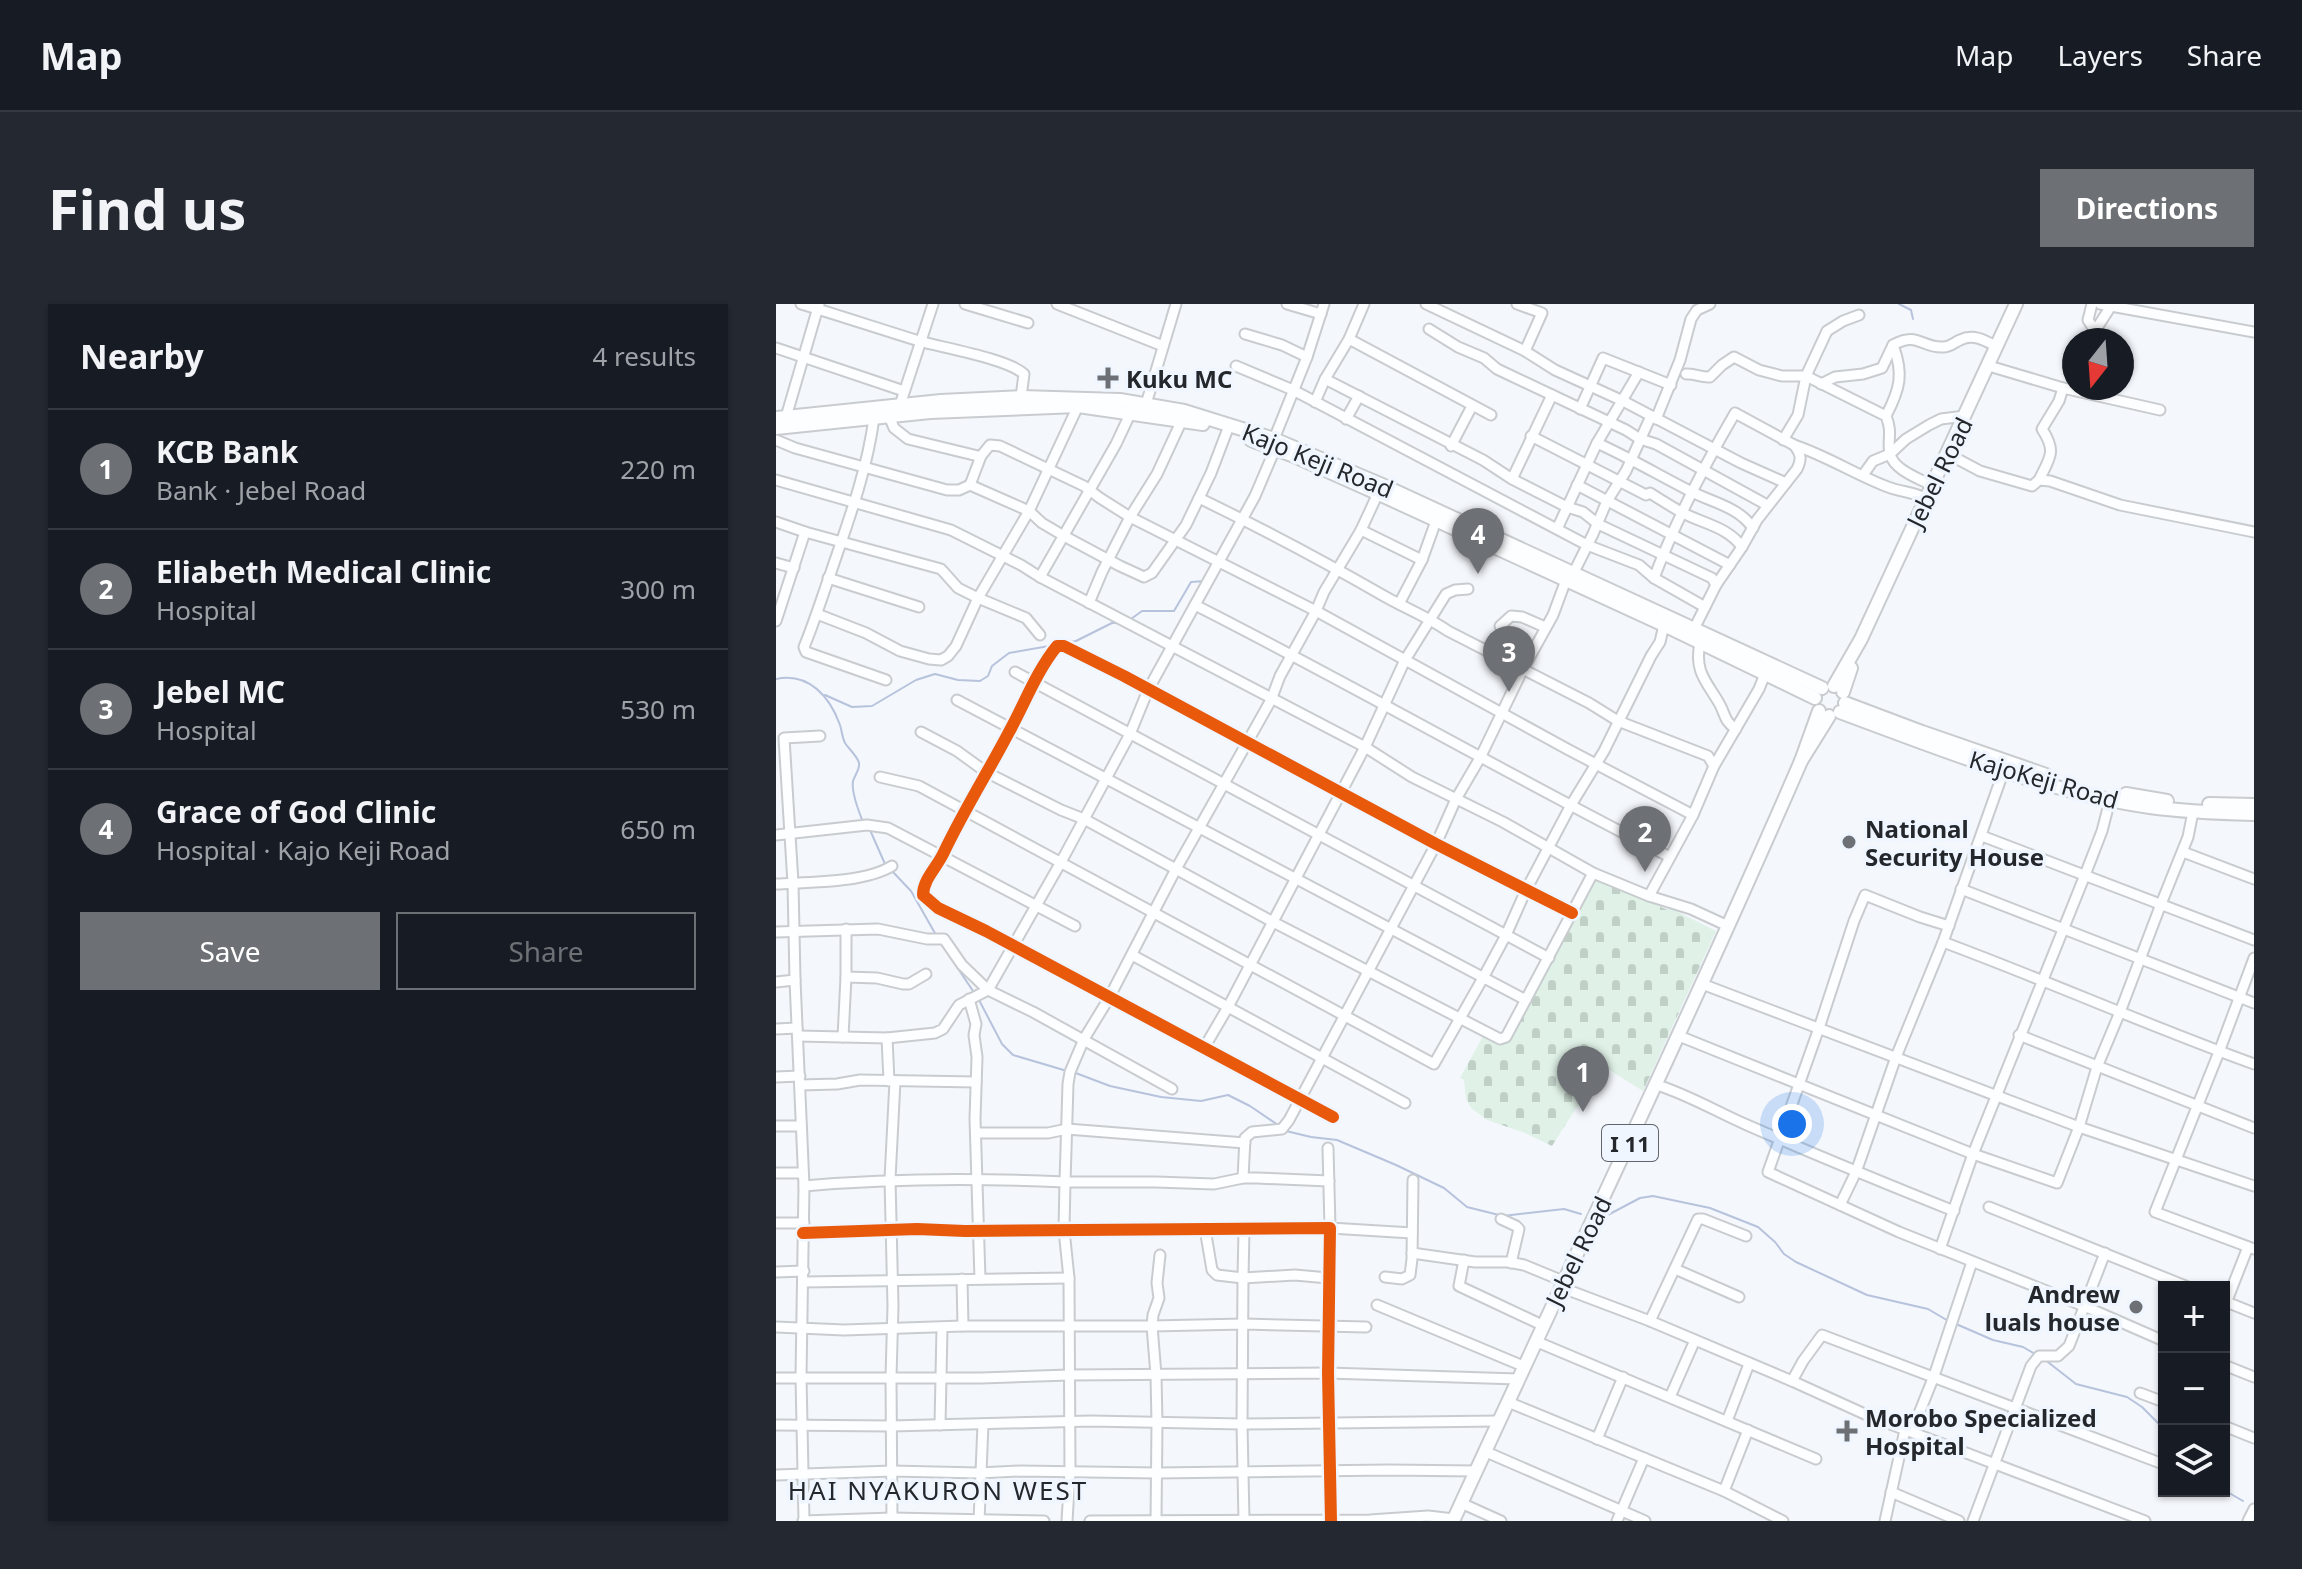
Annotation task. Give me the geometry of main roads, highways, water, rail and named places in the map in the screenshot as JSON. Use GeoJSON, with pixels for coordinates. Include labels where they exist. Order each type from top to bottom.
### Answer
{"type":"FeatureCollection","features":[{"type":"Feature","properties":{"kind":"main road","name":"Jebel Road"},"geometry":{"type":"LineString","coordinates":[[1454,1520],[1542,1325],[1657,1085],[1801,761],[2016,304]]}},
{"type":"Feature","properties":{"kind":"main road","name":"Kajo Keji Road"},"geometry":{"type":"LineString","coordinates":[[780,421],[900,405],[1021,397],[1182,420],[1275,444]]}},
{"type":"Feature","properties":{"kind":"main road","name":"Kajo Keji Road"},"geometry":{"type":"LineString","coordinates":[[780,421],[874,418],[1040,402],[1120,400],[1184,411],[1275,444],[1380,489],[1570,576],[1765,674],[1831,701]]}},
{"type":"Feature","properties":{"kind":"main road","name":"Kajo Keji Road"},"geometry":{"type":"LineString","coordinates":[[1380,489],[1436,521],[1694,629],[1831,701]]}},
{"type":"Feature","properties":{"kind":"main road","name":"KajoKeji Road"},"geometry":{"type":"LineString","coordinates":[[1831,701],[2004,770],[2110,800],[2193,812],[2254,814]]}},
{"type":"Feature","properties":{"kind":"main road","name":"KajoKeji Road"},"geometry":{"type":"LineString","coordinates":[[1831,701],[2080,785],[2195,804],[2254,805]]}},
{"type":"Feature","properties":{"kind":"waterway"},"geometry":{"type":"LineString","coordinates":[[1899,304],[1911,310],[1913,319]]}},
{"type":"Feature","properties":{"kind":"waterway"},"geometry":{"type":"LineString","coordinates":[[1131,619],[1142,611],[1174,611],[1191,582],[1205,581]]}},
{"type":"Feature","properties":{"kind":"waterway"},"geometry":{"type":"LineString","coordinates":[[1065,643],[1118,623]]}},
{"type":"Feature","properties":{"kind":"waterway"},"geometry":{"type":"LineString","coordinates":[[825,695],[852,707],[872,706],[916,680],[935,674],[980,681],[988,676],[992,666],[1009,653],[1055,645]]}},
{"type":"Feature","properties":{"kind":"waterway"},"geometry":{"type":"LineString","coordinates":[[776,679],[799,679],[808,683],[830,705],[845,743],[859,763],[853,786],[863,822]]}},
{"type":"Feature","properties":{"kind":"waterway"},"geometry":{"type":"LineString","coordinates":[[870,830],[885,864]]}},
{"type":"Feature","properties":{"kind":"waterway"},"geometry":{"type":"LineString","coordinates":[[892,871],[911,891],[936,935]]}},
{"type":"Feature","properties":{"kind":"waterway"},"geometry":{"type":"LineString","coordinates":[[941,943],[973,991]]}},
{"type":"Feature","properties":{"kind":"waterway"},"geometry":{"type":"LineString","coordinates":[[979,1000],[1002,1044],[1013,1055],[1067,1071]]}},
{"type":"Feature","properties":{"kind":"waterway"},"geometry":{"type":"LineString","coordinates":[[1073,1072],[1110,1086],[1161,1097],[1201,1101],[1228,1095],[1278,1125]]}},
{"type":"Feature","properties":{"kind":"waterway"},"geometry":{"type":"LineString","coordinates":[[1286,1131],[1337,1140],[1444,1188],[1467,1207],[1503,1216],[1564,1209],[1581,1214]]}},
{"type":"Feature","properties":{"kind":"waterway"},"geometry":{"type":"LineString","coordinates":[[1604,1217],[1640,1198],[1653,1196],[1710,1208],[1758,1227],[1796,1262],[1867,1295],[1928,1309],[1950,1322]]}},
{"type":"Feature","properties":{"kind":"waterway"},"geometry":{"type":"LineString","coordinates":[[1956,1324],[2035,1354]]}},
{"type":"Feature","properties":{"kind":"waterway"},"geometry":{"type":"LineString","coordinates":[[2044,1359],[2076,1384],[2127,1397],[2160,1425]]}},
{"type":"Feature","properties":{"kind":"waterway"},"geometry":{"type":"LineString","coordinates":[[2230,1493],[2243,1501]]}},
{"type":"Feature","properties":{"kind":"place","name":"Kuku MC"},"geometry":{"type":"Point","coordinates":[1108,378]}},
{"type":"Feature","properties":{"kind":"place","name":"Grace of God Clinic"},"geometry":{"type":"Point","coordinates":[1478,574]}},
{"type":"Feature","properties":{"kind":"place","name":"Jebel MC"},"geometry":{"type":"Point","coordinates":[1509,692]}},
{"type":"Feature","properties":{"kind":"place","name":"National Security House"},"geometry":{"type":"Point","coordinates":[1849,842]}},
{"type":"Feature","properties":{"kind":"place","name":"Eliabeth Medical Clinic"},"geometry":{"type":"Point","coordinates":[1645,872]}},
{"type":"Feature","properties":{"kind":"place","name":"KCB Bank"},"geometry":{"type":"Point","coordinates":[1583,1112]}},
{"type":"Feature","properties":{"kind":"place","name":"Andrew luals house"},"geometry":{"type":"Point","coordinates":[2136,1307]}},
{"type":"Feature","properties":{"kind":"place","name":"Morobo Specialized Hospital"},"geometry":{"type":"Point","coordinates":[1847,1431]}},
{"type":"Feature","properties":{"kind":"district","name":"HAI NYAKURON WEST"},"geometry":{"type":"Point","coordinates":[938,1490]}}]}
